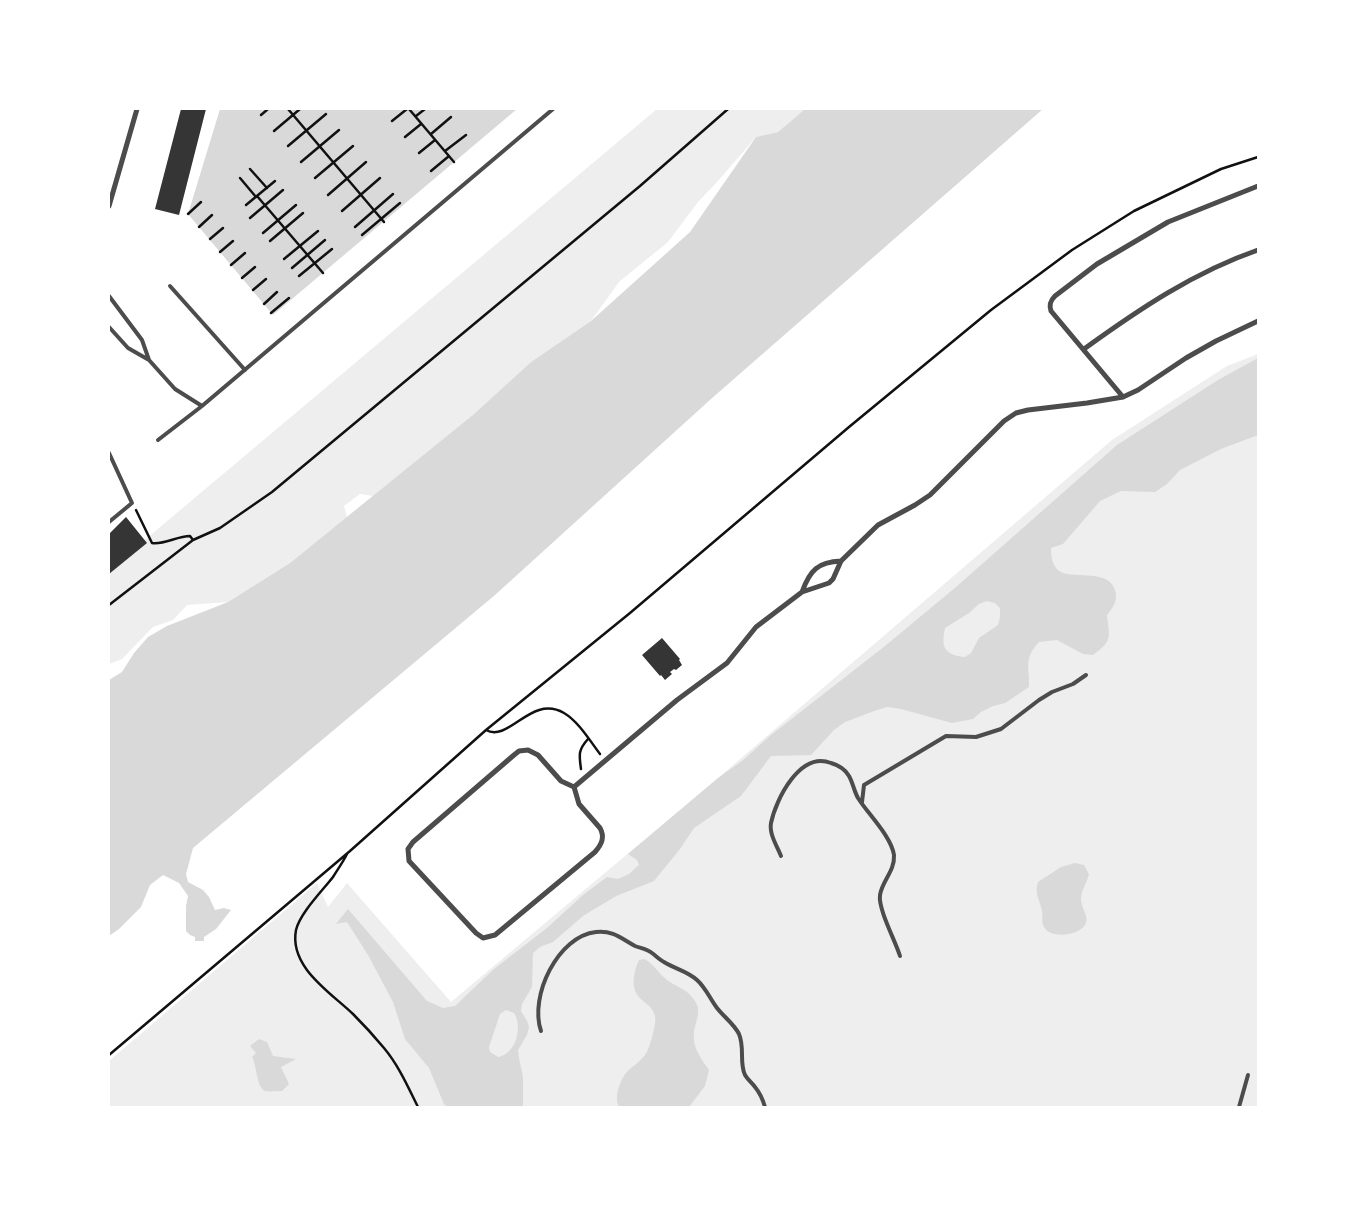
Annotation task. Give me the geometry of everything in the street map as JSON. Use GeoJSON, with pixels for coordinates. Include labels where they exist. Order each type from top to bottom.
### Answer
{"type":"FeatureCollection","features":[{"type":"Feature","properties":{"kind":"street"},"geometry":{"type":"LineString","coordinates":[[109,206],[137,109]]}},
{"type":"Feature","properties":{"kind":"street"},"geometry":{"type":"LineString","coordinates":[[1123,397],[1051,311],[1049,306],[1055,296],[1097,264],[1168,222],[1258,186]]}},
{"type":"Feature","properties":{"kind":"street"},"geometry":{"type":"LineString","coordinates":[[1084,350],[1136,312],[1170,291],[1204,273],[1258,250]]}},
{"type":"Feature","properties":{"kind":"street"},"geometry":{"type":"LineString","coordinates":[[574,787],[677,700],[727,663],[755,628],[802,592],[829,583],[842,561],[878,525],[915,505],[930,494],[1004,421],[1016,412],[1123,397],[1138,390],[1186,358],[1216,341],[1258,321]]}},
{"type":"Feature","properties":{"kind":"street"},"geometry":{"type":"LineString","coordinates":[[802,592],[808,578],[816,568],[826,563],[842,561]]}},
{"type":"Feature","properties":{"kind":"street"},"geometry":{"type":"LineString","coordinates":[[528,750],[534,752],[561,781],[574,787],[579,804],[603,833],[602,844],[595,852],[493,937],[485,938],[478,934],[408,859],[408,849],[413,842],[519,752],[528,750]]}},
{"type":"Feature","properties":{"kind":"lane"},"geometry":{"type":"LineString","coordinates":[[158,440],[245,370],[553,109]]}},
{"type":"Feature","properties":{"kind":"lane"},"geometry":{"type":"LineString","coordinates":[[170,286],[245,370]]}},
{"type":"Feature","properties":{"kind":"lane"},"geometry":{"type":"LineString","coordinates":[[109,296],[142,340],[149,360]]}},
{"type":"Feature","properties":{"kind":"lane"},"geometry":{"type":"LineString","coordinates":[[109,327],[128,348],[149,360],[175,389],[202,406]]}},
{"type":"Feature","properties":{"kind":"lane"},"geometry":{"type":"LineString","coordinates":[[109,453],[132,503],[109,522]]}},
{"type":"Feature","properties":{"kind":"lane"},"geometry":{"type":"LineString","coordinates":[[862,803],[864,786],[946,736],[976,738],[1001,729],[1039,700],[1073,684],[1086,675]]}},
{"type":"Feature","properties":{"kind":"lane"},"geometry":{"type":"LineString","coordinates":[[780,856],[771,825],[780,797],[795,774],[810,763],[827,761],[840,766],[849,776],[858,799],[888,840],[894,856],[892,868],[880,893],[880,909],[888,923],[900,956]]}},
{"type":"Feature","properties":{"kind":"lane"},"geometry":{"type":"LineString","coordinates":[[541,1031],[538,1017],[540,997],[547,973],[554,962],[564,951],[585,935],[597,932],[612,932],[635,946],[653,953],[664,962],[686,972],[698,981],[739,1034],[742,1046],[742,1067],[746,1077],[757,1090],[766,1107]]}},
{"type":"Feature","properties":{"kind":"lane"},"geometry":{"type":"LineString","coordinates":[[1239,1107],[1248,1075]]}},
{"type":"Feature","properties":{"kind":"path"},"geometry":{"type":"LineString","coordinates":[[261,115],[268,109]]}},
{"type":"Feature","properties":{"kind":"path"},"geometry":{"type":"LineString","coordinates":[[288,109],[382,220]]}},
{"type":"Feature","properties":{"kind":"path"},"geometry":{"type":"LineString","coordinates":[[274,131],[300,109]]}},
{"type":"Feature","properties":{"kind":"path"},"geometry":{"type":"LineString","coordinates":[[392,121],[408,109],[454,162]]}},
{"type":"Feature","properties":{"kind":"path"},"geometry":{"type":"LineString","coordinates":[[416,116],[425,109]]}},
{"type":"Feature","properties":{"kind":"path"},"geometry":{"type":"LineString","coordinates":[[109,605],[193,540],[220,528],[272,492],[640,186],[728,109]]}},
{"type":"Feature","properties":{"kind":"path"},"geometry":{"type":"LineString","coordinates":[[288,146],[326,114]]}},
{"type":"Feature","properties":{"kind":"path"},"geometry":{"type":"LineString","coordinates":[[431,134],[451,117]]}},
{"type":"Feature","properties":{"kind":"path"},"geometry":{"type":"LineString","coordinates":[[405,137],[422,123]]}},
{"type":"Feature","properties":{"kind":"path"},"geometry":{"type":"LineString","coordinates":[[301,162],[339,130]]}},
{"type":"Feature","properties":{"kind":"path"},"geometry":{"type":"LineString","coordinates":[[445,151],[466,135]]}},
{"type":"Feature","properties":{"kind":"path"},"geometry":{"type":"LineString","coordinates":[[419,153],[435,139]]}},
{"type":"Feature","properties":{"kind":"path"},"geometry":{"type":"LineString","coordinates":[[314,178],[353,146]]}},
{"type":"Feature","properties":{"kind":"path"},"geometry":{"type":"LineString","coordinates":[[431,171],[449,156]]}},
{"type":"Feature","properties":{"kind":"path"},"geometry":{"type":"LineString","coordinates":[[109,1055],[350,851],[486,730],[630,613],[927,362],[1016,291],[1072,250],[1134,211],[1221,169],[1258,157]]}},
{"type":"Feature","properties":{"kind":"path"},"geometry":{"type":"LineString","coordinates":[[328,195],[366,162]]}},
{"type":"Feature","properties":{"kind":"path"},"geometry":{"type":"LineString","coordinates":[[250,169],[266,188]]}},
{"type":"Feature","properties":{"kind":"path"},"geometry":{"type":"LineString","coordinates":[[240,178],[323,273]]}},
{"type":"Feature","properties":{"kind":"path"},"geometry":{"type":"LineString","coordinates":[[342,211],[380,178]]}},
{"type":"Feature","properties":{"kind":"path"},"geometry":{"type":"LineString","coordinates":[[246,205],[275,181]]}},
{"type":"Feature","properties":{"kind":"path"},"geometry":{"type":"LineString","coordinates":[[250,218],[283,190]]}},
{"type":"Feature","properties":{"kind":"path"},"geometry":{"type":"LineString","coordinates":[[355,227],[393,194]]}},
{"type":"Feature","properties":{"kind":"path"},"geometry":{"type":"LineString","coordinates":[[188,214],[201,202]]}},
{"type":"Feature","properties":{"kind":"path"},"geometry":{"type":"LineString","coordinates":[[362,235],[400,203]]}},
{"type":"Feature","properties":{"kind":"path"},"geometry":{"type":"LineString","coordinates":[[263,232],[296,205]]}},
{"type":"Feature","properties":{"kind":"path"},"geometry":{"type":"LineString","coordinates":[[270,241],[303,213]]}},
{"type":"Feature","properties":{"kind":"path"},"geometry":{"type":"LineString","coordinates":[[199,227],[212,215]]}},
{"type":"Feature","properties":{"kind":"path"},"geometry":{"type":"LineString","coordinates":[[210,239],[223,228]]}},
{"type":"Feature","properties":{"kind":"path"},"geometry":{"type":"LineString","coordinates":[[284,259],[318,231]]}},
{"type":"Feature","properties":{"kind":"path"},"geometry":{"type":"LineString","coordinates":[[292,268],[325,240]]}},
{"type":"Feature","properties":{"kind":"path"},"geometry":{"type":"LineString","coordinates":[[220,252],[234,241]]}},
{"type":"Feature","properties":{"kind":"path"},"geometry":{"type":"LineString","coordinates":[[300,276],[332,248]]}},
{"type":"Feature","properties":{"kind":"path"},"geometry":{"type":"LineString","coordinates":[[231,265],[244,254]]}},
{"type":"Feature","properties":{"kind":"path"},"geometry":{"type":"LineString","coordinates":[[242,278],[255,266]]}},
{"type":"Feature","properties":{"kind":"path"},"geometry":{"type":"LineString","coordinates":[[253,290],[266,279]]}},
{"type":"Feature","properties":{"kind":"path"},"geometry":{"type":"LineString","coordinates":[[264,304],[277,292]]}},
{"type":"Feature","properties":{"kind":"path"},"geometry":{"type":"LineString","coordinates":[[271,313],[289,298]]}},
{"type":"Feature","properties":{"kind":"path"},"geometry":{"type":"LineString","coordinates":[[132,503],[152,543],[184,536],[190,536],[193,540]]}},
{"type":"Feature","properties":{"kind":"path"},"geometry":{"type":"LineString","coordinates":[[486,730],[492,733],[499,732],[536,710],[552,709],[570,717],[605,761]]}},
{"type":"Feature","properties":{"kind":"path"},"geometry":{"type":"LineString","coordinates":[[587,776],[581,769],[580,754],[581,746],[588,739]]}},
{"type":"Feature","properties":{"kind":"path"},"geometry":{"type":"LineString","coordinates":[[350,851],[335,874],[303,915],[296,929],[297,950],[307,971],[354,1015],[385,1049],[398,1068],[418,1107]]}},
{"type":"Feature","properties":{"kind":"shaded area"},"geometry":{"type":"Polygon","coordinates":[[[220,109],[517,109],[273,315],[188,214],[220,109]]]}},
{"type":"Feature","properties":{"kind":"shaded area"},"geometry":{"type":"Polygon","coordinates":[[[657,109],[805,109],[778,132],[756,137],[698,202],[668,242],[619,282],[591,321],[531,362],[474,414],[373,496],[360,494],[344,506],[347,517],[290,563],[228,602],[187,605],[173,620],[153,627],[122,659],[109,664],[109,570],[657,109]]]}},
{"type":"Feature","properties":{"kind":"shaded area"},"geometry":{"type":"Polygon","coordinates":[[[805,109],[1043,109],[711,399],[495,595],[193,848],[186,874],[188,882],[203,890],[209,897],[215,910],[224,908],[231,910],[216,929],[204,937],[204,941],[195,941],[195,937],[186,931],[188,896],[179,883],[163,875],[150,885],[141,907],[119,929],[109,936],[109,680],[122,672],[134,653],[148,637],[167,626],[228,602],[290,563],[474,414],[531,362],[591,321],[690,232],[756,137],[778,132],[805,109]]]}},
{"type":"Feature","properties":{"kind":"shaded area"},"geometry":{"type":"Polygon","coordinates":[[[1258,354],[1258,1107],[109,1107],[109,1061],[317,883],[328,907],[347,883],[451,1002],[718,778],[1112,440],[1227,366],[1258,354]]]}},
{"type":"Feature","properties":{"kind":"shaded area"},"geometry":{"type":"Polygon","coordinates":[[[1258,358],[1258,435],[1221,449],[1180,470],[1167,484],[1155,492],[1121,491],[1100,501],[1063,544],[1051,548],[1054,565],[1061,572],[1099,577],[1112,583],[1116,597],[1112,609],[1107,615],[1109,638],[1100,650],[1093,655],[1083,654],[1057,640],[1039,642],[1029,658],[1029,687],[1005,703],[981,712],[973,719],[952,723],[887,707],[845,722],[834,730],[811,755],[771,756],[741,796],[694,828],[654,881],[616,896],[583,916],[553,942],[540,947],[533,953],[532,987],[522,1004],[521,1011],[529,1027],[527,1035],[518,1050],[523,1077],[523,1107],[447,1107],[444,1104],[429,1068],[405,1039],[393,1002],[368,955],[347,922],[336,924],[348,909],[427,1001],[443,1008],[455,1006],[494,969],[547,928],[583,895],[607,877],[618,879],[629,874],[639,865],[637,860],[628,854],[718,778],[742,761],[771,735],[885,646],[956,587],[1117,445],[1218,380],[1258,358]],[[987,601],[979,604],[969,613],[945,628],[943,640],[948,652],[965,657],[971,653],[979,638],[998,625],[1000,608],[995,603],[987,601]],[[506,1010],[500,1014],[489,1047],[490,1052],[498,1057],[509,1051],[518,1032],[517,1019],[514,1013],[506,1010]]]}},
{"type":"Feature","properties":{"kind":"shaded area"},"geometry":{"type":"Polygon","coordinates":[[[1075,863],[1084,865],[1089,874],[1081,899],[1086,922],[1076,932],[1058,935],[1047,931],[1043,925],[1037,886],[1038,882],[1061,867],[1075,863]]]}},
{"type":"Feature","properties":{"kind":"shaded area"},"geometry":{"type":"Polygon","coordinates":[[[644,959],[667,980],[688,993],[698,1007],[694,1043],[709,1070],[705,1086],[689,1107],[619,1107],[617,1095],[621,1082],[625,1074],[645,1055],[650,1045],[654,1027],[654,1013],[634,989],[634,974],[637,964],[639,960],[644,959]]]}},
{"type":"Feature","properties":{"kind":"shaded area"},"geometry":{"type":"Polygon","coordinates":[[[259,1039],[267,1042],[273,1056],[296,1059],[281,1067],[289,1084],[282,1091],[265,1091],[258,1081],[252,1057],[256,1053],[250,1046],[259,1039]]]}},
{"type":"Feature","properties":{"kind":"building"},"geometry":{"type":"Polygon","coordinates":[[[181,109],[206,109],[179,215],[155,209],[181,109]]]}},
{"type":"Feature","properties":{"kind":"building"},"geometry":{"type":"Polygon","coordinates":[[[126,517],[147,543],[109,574],[109,534],[126,517]]]}},
{"type":"Feature","properties":{"kind":"building"},"geometry":{"type":"Polygon","coordinates":[[[662,638],[680,659],[682,665],[670,672],[672,674],[665,680],[642,655],[662,638]]]}}]}
